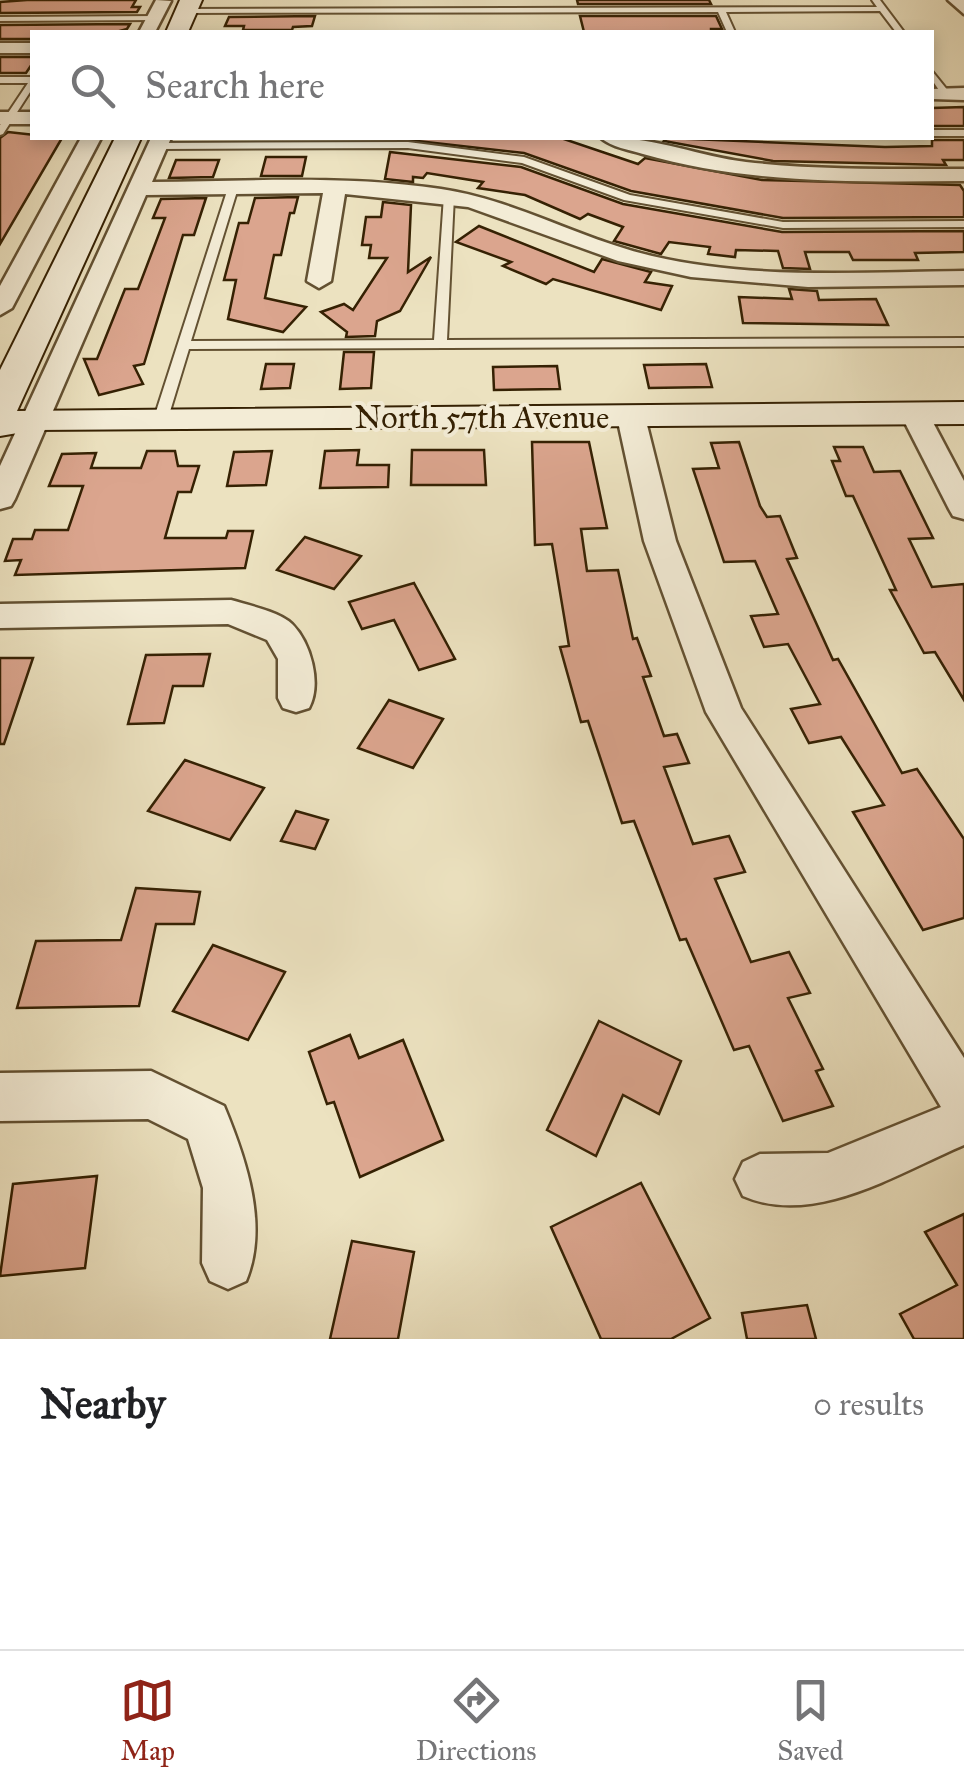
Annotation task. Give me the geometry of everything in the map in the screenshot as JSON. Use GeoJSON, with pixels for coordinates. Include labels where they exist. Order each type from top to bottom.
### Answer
{"type":"FeatureCollection","features":[{"type":"Feature","properties":{"kind":"street"},"geometry":{"type":"LineString","coordinates":[[956,0],[964,9]]}},
{"type":"Feature","properties":{"kind":"street"},"geometry":{"type":"LineString","coordinates":[[151,25],[163,1]]}},
{"type":"Feature","properties":{"kind":"street"},"geometry":{"type":"LineString","coordinates":[[0,48],[30,48]]}},
{"type":"Feature","properties":{"kind":"street"},"geometry":{"type":"LineString","coordinates":[[3,123],[30,118]]}},
{"type":"Feature","properties":{"kind":"street"},"geometry":{"type":"LineString","coordinates":[[3,297],[90,140]]}},
{"type":"Feature","properties":{"kind":"street"},"geometry":{"type":"LineString","coordinates":[[12,417],[140,189],[149,140]]}},
{"type":"Feature","properties":{"kind":"street"},"geometry":{"type":"LineString","coordinates":[[0,499],[12,417],[149,140]]}},
{"type":"Feature","properties":{"kind":"street"},"geometry":{"type":"LineString","coordinates":[[618,140],[673,157],[771,173],[964,175]]}},
{"type":"Feature","properties":{"kind":"street"},"geometry":{"type":"LineString","coordinates":[[140,189],[335,188],[449,196],[532,220],[616,252],[689,270],[778,279],[964,278]]}},
{"type":"Feature","properties":{"kind":"street"},"geometry":{"type":"LineString","coordinates":[[319,281],[335,188]]}},
{"type":"Feature","properties":{"kind":"street"},"geometry":{"type":"LineString","coordinates":[[914,413],[964,509]]}},
{"type":"Feature","properties":{"kind":"street","name":"North 57th Avenue"},"geometry":{"type":"LineString","coordinates":[[12,417],[964,413]]}},
{"type":"Feature","properties":{"kind":"street"},"geometry":{"type":"LineString","coordinates":[[631,417],[660,541],[724,712],[964,1102]]}},
{"type":"Feature","properties":{"kind":"street"},"geometry":{"type":"LineString","coordinates":[[0,616],[231,612],[278,631],[295,659],[296,698]]}},
{"type":"Feature","properties":{"kind":"street"},"geometry":{"type":"LineString","coordinates":[[0,1097],[150,1096],[206,1122],[228,1188],[228,1263]]}},
{"type":"Feature","properties":{"kind":"street"},"geometry":{"type":"LineString","coordinates":[[760,1179],[828,1178],[964,1121]]}},
{"type":"Feature","properties":{"kind":"lane"},"geometry":{"type":"LineString","coordinates":[[876,0],[898,30]]}},
{"type":"Feature","properties":{"kind":"lane"},"geometry":{"type":"LineString","coordinates":[[721,10],[730,30]]}},
{"type":"Feature","properties":{"kind":"lane"},"geometry":{"type":"LineString","coordinates":[[185,15],[883,10]]}},
{"type":"Feature","properties":{"kind":"lane"},"geometry":{"type":"LineString","coordinates":[[0,19],[151,25]]}},
{"type":"Feature","properties":{"kind":"lane"},"geometry":{"type":"LineString","coordinates":[[0,80],[30,82]]}},
{"type":"Feature","properties":{"kind":"lane"},"geometry":{"type":"LineString","coordinates":[[3,123],[30,85]]}},
{"type":"Feature","properties":{"kind":"lane"},"geometry":{"type":"LineString","coordinates":[[934,133],[964,133]]}},
{"type":"Feature","properties":{"kind":"lane"},"geometry":{"type":"LineString","coordinates":[[149,140],[408,145],[469,151],[524,160],[628,198],[783,225],[964,224]]}},
{"type":"Feature","properties":{"kind":"lane"},"geometry":{"type":"LineString","coordinates":[[161,418],[233,188]]}},
{"type":"Feature","properties":{"kind":"lane"},"geometry":{"type":"LineString","coordinates":[[440,344],[449,196]]}},
{"type":"Feature","properties":{"kind":"lane"},"geometry":{"type":"LineString","coordinates":[[184,345],[964,342]]}},
{"type":"Feature","properties":{"kind":"building"},"geometry":{"type":"Polygon","coordinates":[[[136,0],[132,7],[140,7],[137,12],[0,13],[0,2],[136,0]]]}},
{"type":"Feature","properties":{"kind":"building"},"geometry":{"type":"Polygon","coordinates":[[[577,0],[709,0],[711,4],[578,4],[577,0]]]}},
{"type":"Feature","properties":{"kind":"building"},"geometry":{"type":"Polygon","coordinates":[[[315,16],[312,26],[292,30],[225,26],[229,17],[315,16]]]}},
{"type":"Feature","properties":{"kind":"building"},"geometry":{"type":"Polygon","coordinates":[[[580,16],[716,16],[722,29],[711,30],[584,30],[580,16]]]}},
{"type":"Feature","properties":{"kind":"building"},"geometry":{"type":"Polygon","coordinates":[[[130,24],[123,30],[30,30],[30,39],[0,39],[0,25],[130,24]]]}},
{"type":"Feature","properties":{"kind":"building"},"geometry":{"type":"Polygon","coordinates":[[[0,57],[30,57],[26,73],[0,73],[0,57]]]}},
{"type":"Feature","properties":{"kind":"building"},"geometry":{"type":"Polygon","coordinates":[[[964,107],[964,126],[934,126],[934,108],[964,107]]]}},
{"type":"Feature","properties":{"kind":"building"},"geometry":{"type":"Polygon","coordinates":[[[8,132],[30,134],[30,140],[61,140],[0,244],[0,138],[8,132]]]}},
{"type":"Feature","properties":{"kind":"building"},"geometry":{"type":"Polygon","coordinates":[[[409,140],[567,140],[638,164],[645,158],[762,180],[960,185],[964,191],[964,217],[783,218],[631,191],[524,153],[409,140]]]}},
{"type":"Feature","properties":{"kind":"building"},"geometry":{"type":"Polygon","coordinates":[[[932,140],[964,140],[964,160],[943,160],[946,165],[773,161],[664,141],[885,147],[932,146],[932,140]]]}},
{"type":"Feature","properties":{"kind":"building"},"geometry":{"type":"Polygon","coordinates":[[[390,152],[521,167],[623,204],[782,232],[964,231],[964,252],[915,253],[918,260],[853,260],[849,252],[805,252],[810,269],[783,268],[778,251],[736,250],[735,257],[708,254],[710,247],[669,242],[661,254],[614,241],[623,227],[588,214],[580,219],[525,195],[478,188],[483,182],[427,173],[423,178],[413,177],[413,182],[385,179],[390,152]]]}},
{"type":"Feature","properties":{"kind":"building"},"geometry":{"type":"Polygon","coordinates":[[[266,157],[306,157],[302,176],[261,176],[266,157]]]}},
{"type":"Feature","properties":{"kind":"building"},"geometry":{"type":"Polygon","coordinates":[[[176,160],[219,160],[213,177],[169,178],[176,160]]]}},
{"type":"Feature","properties":{"kind":"building"},"geometry":{"type":"Polygon","coordinates":[[[298,197],[294,213],[290,213],[281,255],[274,255],[265,298],[306,307],[283,332],[228,319],[236,280],[224,280],[239,223],[248,223],[255,198],[298,197]]]}},
{"type":"Feature","properties":{"kind":"building"},"geometry":{"type":"Polygon","coordinates":[[[206,198],[194,235],[183,235],[144,364],[134,366],[143,384],[99,395],[84,359],[97,359],[125,289],[138,289],[165,218],[153,218],[161,199],[206,198]]]}},
{"type":"Feature","properties":{"kind":"building"},"geometry":{"type":"Polygon","coordinates":[[[383,202],[411,205],[408,272],[431,257],[400,311],[377,321],[375,336],[346,337],[347,332],[321,312],[344,304],[353,310],[387,258],[369,258],[371,245],[362,245],[366,217],[381,217],[383,202]]]}},
{"type":"Feature","properties":{"kind":"building"},"geometry":{"type":"Polygon","coordinates":[[[479,226],[594,272],[602,259],[651,272],[645,282],[672,286],[661,310],[553,279],[546,284],[503,266],[511,262],[456,242],[479,226]]]}},
{"type":"Feature","properties":{"kind":"building"},"geometry":{"type":"Polygon","coordinates":[[[789,289],[817,291],[819,300],[876,299],[888,325],[743,323],[739,297],[792,299],[789,289]]]}},
{"type":"Feature","properties":{"kind":"building"},"geometry":{"type":"Polygon","coordinates":[[[344,352],[374,352],[371,388],[340,389],[344,352]]]}},
{"type":"Feature","properties":{"kind":"building"},"geometry":{"type":"Polygon","coordinates":[[[266,364],[294,364],[290,388],[261,389],[266,364]]]}},
{"type":"Feature","properties":{"kind":"building"},"geometry":{"type":"Polygon","coordinates":[[[706,364],[712,387],[649,388],[644,365],[706,364]]]}},
{"type":"Feature","properties":{"kind":"building"},"geometry":{"type":"Polygon","coordinates":[[[557,366],[560,389],[494,390],[493,367],[557,366]]]}},
{"type":"Feature","properties":{"kind":"building"},"geometry":{"type":"Polygon","coordinates":[[[532,442],[589,442],[607,528],[581,529],[587,571],[618,570],[633,639],[637,638],[651,676],[643,677],[664,736],[677,734],[689,763],[664,767],[693,844],[729,836],[745,872],[715,879],[751,962],[789,952],[810,993],[788,998],[823,1069],[816,1071],[833,1106],[783,1121],[749,1046],[734,1050],[686,939],[680,940],[634,821],[622,823],[588,721],[581,722],[560,647],[569,646],[552,544],[535,545],[532,442]]]}},
{"type":"Feature","properties":{"kind":"building"},"geometry":{"type":"Polygon","coordinates":[[[739,442],[760,506],[767,517],[780,516],[797,558],[787,559],[833,660],[838,659],[902,773],[917,769],[964,839],[964,918],[923,930],[853,812],[884,805],[841,737],[809,743],[791,709],[820,704],[788,644],[764,647],[751,616],[778,614],[755,561],[724,562],[693,469],[719,468],[711,443],[739,442]]]}},
{"type":"Feature","properties":{"kind":"building"},"geometry":{"type":"Polygon","coordinates":[[[834,447],[863,447],[874,472],[900,471],[933,538],[909,539],[932,587],[964,584],[964,700],[935,652],[924,653],[890,590],[896,590],[853,496],[846,496],[832,461],[840,461],[834,447]]]}},
{"type":"Feature","properties":{"kind":"building"},"geometry":{"type":"Polygon","coordinates":[[[359,450],[357,465],[389,465],[388,487],[320,488],[325,451],[359,450]]]}},
{"type":"Feature","properties":{"kind":"building"},"geometry":{"type":"Polygon","coordinates":[[[412,450],[484,450],[486,485],[411,485],[412,450]]]}},
{"type":"Feature","properties":{"kind":"building"},"geometry":{"type":"Polygon","coordinates":[[[147,451],[175,451],[178,466],[199,466],[191,492],[178,492],[165,538],[226,538],[228,531],[253,531],[245,568],[15,575],[21,560],[5,561],[13,539],[32,539],[35,530],[68,530],[83,486],[49,486],[62,454],[96,453],[91,468],[141,468],[147,451]]]}},
{"type":"Feature","properties":{"kind":"building"},"geometry":{"type":"Polygon","coordinates":[[[272,451],[266,485],[227,486],[234,452],[272,451]]]}},
{"type":"Feature","properties":{"kind":"building"},"geometry":{"type":"Polygon","coordinates":[[[305,537],[361,556],[334,589],[277,570],[305,537]]]}},
{"type":"Feature","properties":{"kind":"building"},"geometry":{"type":"Polygon","coordinates":[[[414,583],[455,659],[419,670],[394,620],[362,629],[349,602],[414,583]]]}},
{"type":"Feature","properties":{"kind":"building"},"geometry":{"type":"Polygon","coordinates":[[[210,654],[203,686],[173,686],[164,723],[128,724],[146,655],[210,654]]]}},
{"type":"Feature","properties":{"kind":"building"},"geometry":{"type":"Polygon","coordinates":[[[0,658],[33,658],[4,744],[0,744],[0,658]]]}},
{"type":"Feature","properties":{"kind":"building"},"geometry":{"type":"Polygon","coordinates":[[[389,700],[443,719],[413,768],[358,748],[389,700]]]}},
{"type":"Feature","properties":{"kind":"building"},"geometry":{"type":"Polygon","coordinates":[[[185,760],[264,788],[230,840],[148,811],[185,760]]]}},
{"type":"Feature","properties":{"kind":"building"},"geometry":{"type":"Polygon","coordinates":[[[296,811],[328,820],[315,849],[281,841],[296,811]]]}},
{"type":"Feature","properties":{"kind":"building"},"geometry":{"type":"Polygon","coordinates":[[[136,888],[200,892],[194,924],[156,924],[139,1006],[17,1008],[36,941],[121,940],[136,888]]]}},
{"type":"Feature","properties":{"kind":"building"},"geometry":{"type":"Polygon","coordinates":[[[213,945],[285,972],[248,1040],[173,1011],[213,945]]]}},
{"type":"Feature","properties":{"kind":"building"},"geometry":{"type":"Polygon","coordinates":[[[599,1021],[681,1061],[659,1114],[623,1095],[596,1156],[547,1130],[599,1021]]]}},
{"type":"Feature","properties":{"kind":"building"},"geometry":{"type":"Polygon","coordinates":[[[350,1035],[359,1058],[403,1040],[443,1140],[360,1177],[334,1102],[327,1104],[309,1052],[350,1035]]]}},
{"type":"Feature","properties":{"kind":"building"},"geometry":{"type":"Polygon","coordinates":[[[97,1176],[85,1268],[0,1276],[13,1184],[97,1176]]]}},
{"type":"Feature","properties":{"kind":"building"},"geometry":{"type":"Polygon","coordinates":[[[641,1183],[710,1318],[671,1339],[601,1339],[551,1227],[641,1183]]]}},
{"type":"Feature","properties":{"kind":"building"},"geometry":{"type":"Polygon","coordinates":[[[964,1214],[964,1339],[914,1339],[900,1314],[957,1285],[925,1232],[964,1214]]]}},
{"type":"Feature","properties":{"kind":"building"},"geometry":{"type":"Polygon","coordinates":[[[352,1241],[414,1252],[398,1339],[330,1339],[352,1241]]]}},
{"type":"Feature","properties":{"kind":"building"},"geometry":{"type":"Polygon","coordinates":[[[807,1305],[816,1339],[747,1339],[742,1313],[807,1305]]]}}]}
